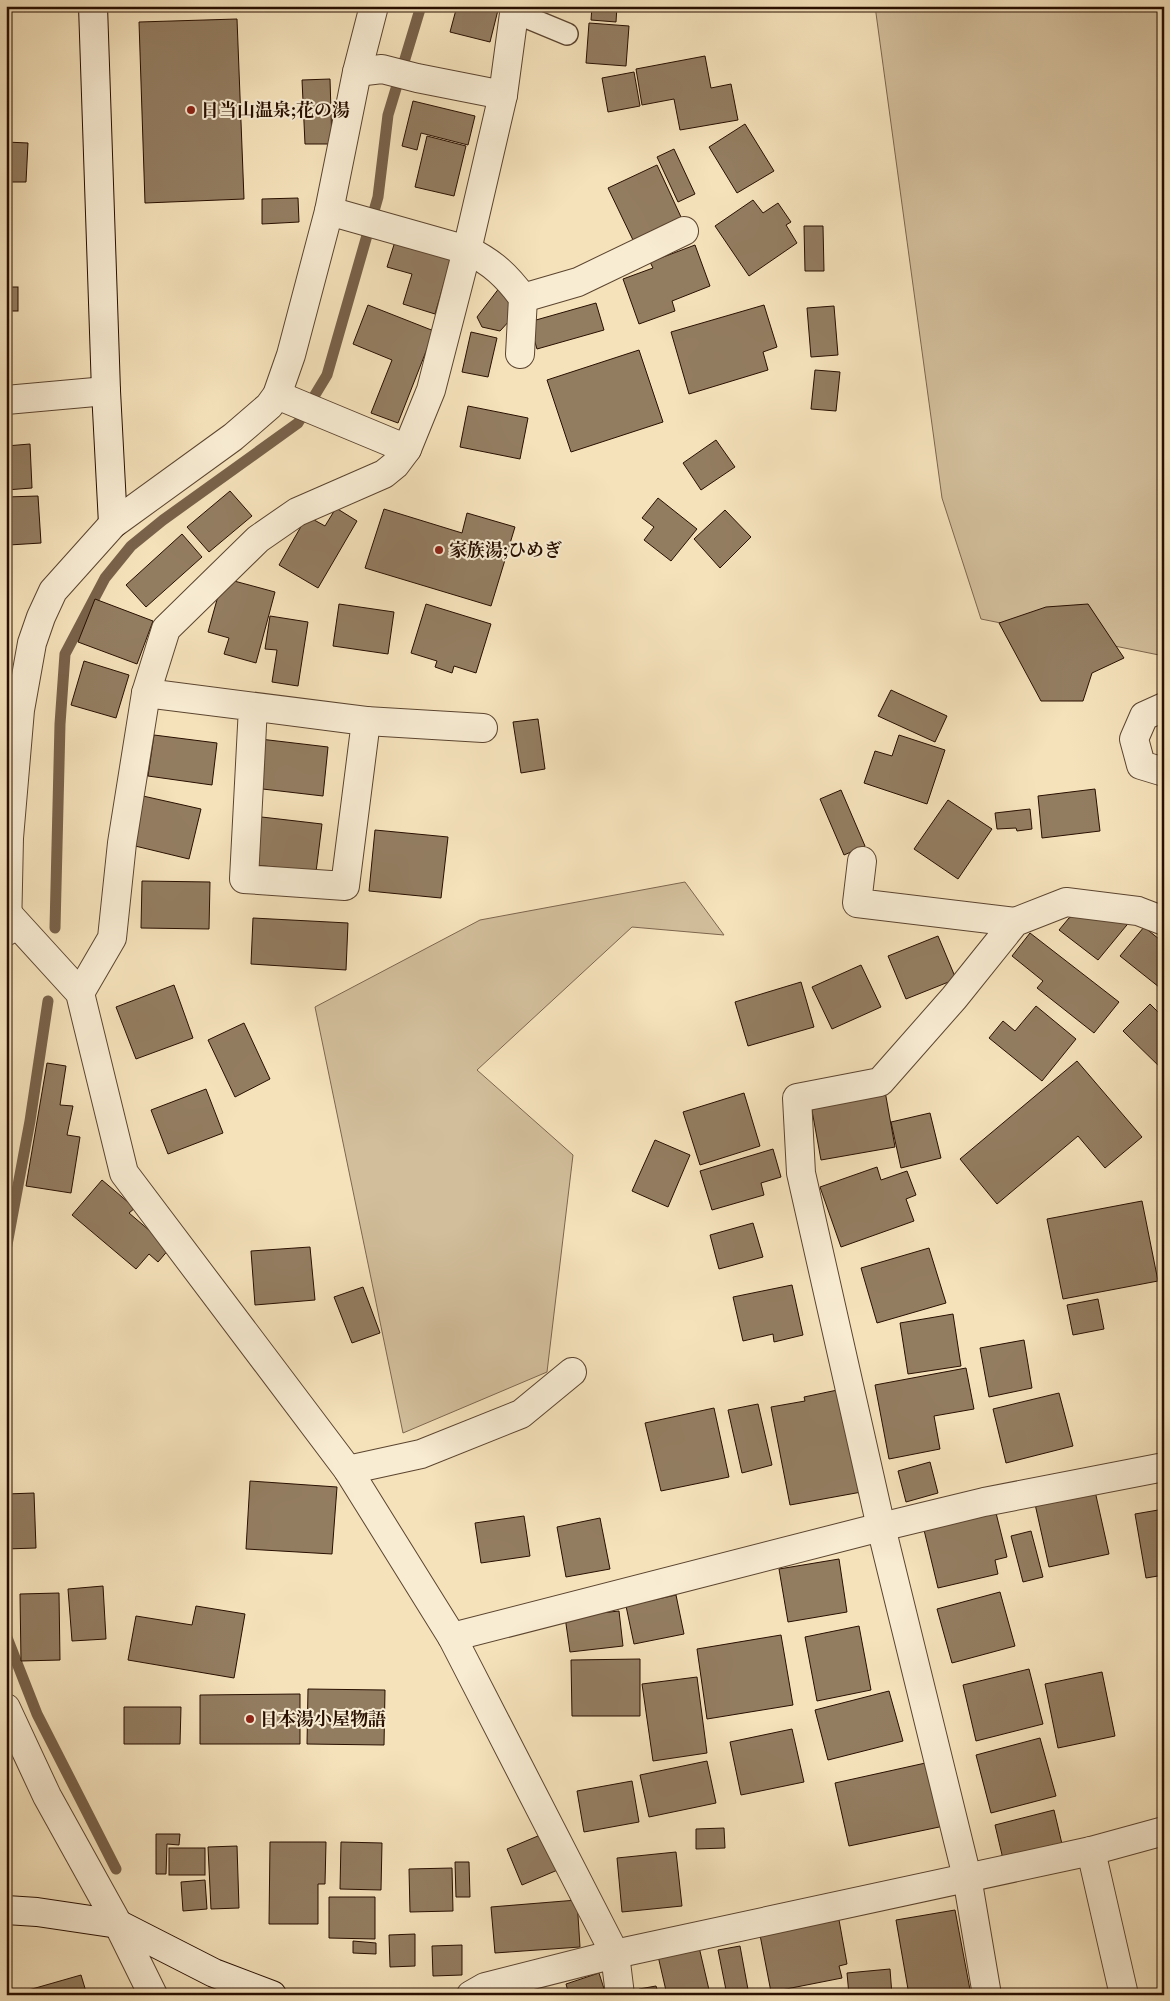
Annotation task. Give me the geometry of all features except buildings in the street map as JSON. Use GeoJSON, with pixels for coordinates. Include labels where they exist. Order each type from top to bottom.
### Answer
{"type":"FeatureCollection","features":[{"type":"Feature","properties":{"kind":"street"},"geometry":{"type":"LineString","coordinates":[[92,6],[106,391],[113,524]]}},
{"type":"Feature","properties":{"kind":"street"},"geometry":{"type":"LineString","coordinates":[[284,398],[291,355],[339,213],[369,71],[374,6]]}},
{"type":"Feature","properties":{"kind":"street"},"geometry":{"type":"LineString","coordinates":[[80,993],[112,938],[122,843],[146,693],[166,629],[258,538],[297,512],[384,474],[396,465],[407,449],[431,390],[467,250],[503,95],[514,9]]}},
{"type":"Feature","properties":{"kind":"street"},"geometry":{"type":"LineString","coordinates":[[369,71],[417,78],[503,95]]}},
{"type":"Feature","properties":{"kind":"street"},"geometry":{"type":"LineString","coordinates":[[339,213],[467,250],[501,271],[522,298],[520,354]]}},
{"type":"Feature","properties":{"kind":"street"},"geometry":{"type":"LineString","coordinates":[[522,298],[578,282],[684,231]]}},
{"type":"Feature","properties":{"kind":"street"},"geometry":{"type":"LineString","coordinates":[[6,400],[106,391]]}},
{"type":"Feature","properties":{"kind":"street"},"geometry":{"type":"LineString","coordinates":[[284,398],[407,449]]}},
{"type":"Feature","properties":{"kind":"street"},"geometry":{"type":"LineString","coordinates":[[284,398],[269,406],[233,437],[113,524],[54,591],[40,617],[32,643],[20,710],[9,828],[7,927],[80,993],[124,1173],[348,1470],[452,1637],[614,1954],[620,1995]]}},
{"type":"Feature","properties":{"kind":"street"},"geometry":{"type":"LineString","coordinates":[[146,693],[366,721],[483,728]]}},
{"type":"Feature","properties":{"kind":"street"},"geometry":{"type":"LineString","coordinates":[[253,707],[244,879],[345,886],[366,721]]}},
{"type":"Feature","properties":{"kind":"street"},"geometry":{"type":"LineString","coordinates":[[1164,707],[1144,716],[1134,739],[1141,765],[1164,772]]}},
{"type":"Feature","properties":{"kind":"street"},"geometry":{"type":"LineString","coordinates":[[862,861],[857,903],[1015,922],[1066,902],[1138,911],[1164,921]]}},
{"type":"Feature","properties":{"kind":"street"},"geometry":{"type":"LineString","coordinates":[[987,1995],[967,1877],[880,1527],[801,1174],[797,1098],[880,1082],[954,998],[1015,922]]}},
{"type":"Feature","properties":{"kind":"street"},"geometry":{"type":"LineString","coordinates":[[348,1470],[421,1454],[521,1414],[572,1372]]}},
{"type":"Feature","properties":{"kind":"street"},"geometry":{"type":"LineString","coordinates":[[452,1637],[984,1502],[1164,1468]]}},
{"type":"Feature","properties":{"kind":"street"},"geometry":{"type":"LineString","coordinates":[[6,1708],[47,1796],[118,1924],[152,1995]]}},
{"type":"Feature","properties":{"kind":"street"},"geometry":{"type":"LineString","coordinates":[[471,1995],[485,1987],[614,1954],[1091,1851],[1164,1831]]}},
{"type":"Feature","properties":{"kind":"street"},"geometry":{"type":"LineString","coordinates":[[1091,1851],[1124,1995]]}},
{"type":"Feature","properties":{"kind":"street"},"geometry":{"type":"LineString","coordinates":[[6,1910],[38,1912],[118,1924],[214,1973],[272,1995]]}},
{"type":"Feature","properties":{"kind":"lane"},"geometry":{"type":"LineString","coordinates":[[514,9],[568,34]]}},
{"type":"Feature","properties":{"kind":"shaded area"},"geometry":{"type":"Polygon","coordinates":[[[875,6],[1164,6],[1164,656],[981,619],[942,498],[875,6]]]}},
{"type":"Feature","properties":{"kind":"shaded area"},"geometry":{"type":"Polygon","coordinates":[[[685,882],[724,935],[632,927],[477,1070],[573,1155],[547,1372],[403,1433],[315,1007],[480,920],[685,882]]]}},
{"type":"Feature","properties":{"kind":"waterway"},"geometry":{"type":"LineString","coordinates":[[55,928],[60,724],[65,654],[105,578],[131,546],[163,520],[298,423],[327,375],[378,197],[388,115],[421,6]]}},
{"type":"Feature","properties":{"kind":"waterway"},"geometry":{"type":"LineString","coordinates":[[6,1250],[30,1121],[48,1001]]}},
{"type":"Feature","properties":{"kind":"waterway"},"geometry":{"type":"LineString","coordinates":[[6,1635],[37,1714],[116,1869]]}},
{"type":"Feature","properties":{"kind":"place","name":"日当山温泉;花の湯"},"geometry":{"type":"Point","coordinates":[191,110]}},
{"type":"Feature","properties":{"kind":"place","name":"家族湯;ひめぎ"},"geometry":{"type":"Point","coordinates":[439,550]}},
{"type":"Feature","properties":{"kind":"place","name":"日本湯小屋物語"},"geometry":{"type":"Point","coordinates":[250,1719]}}]}
